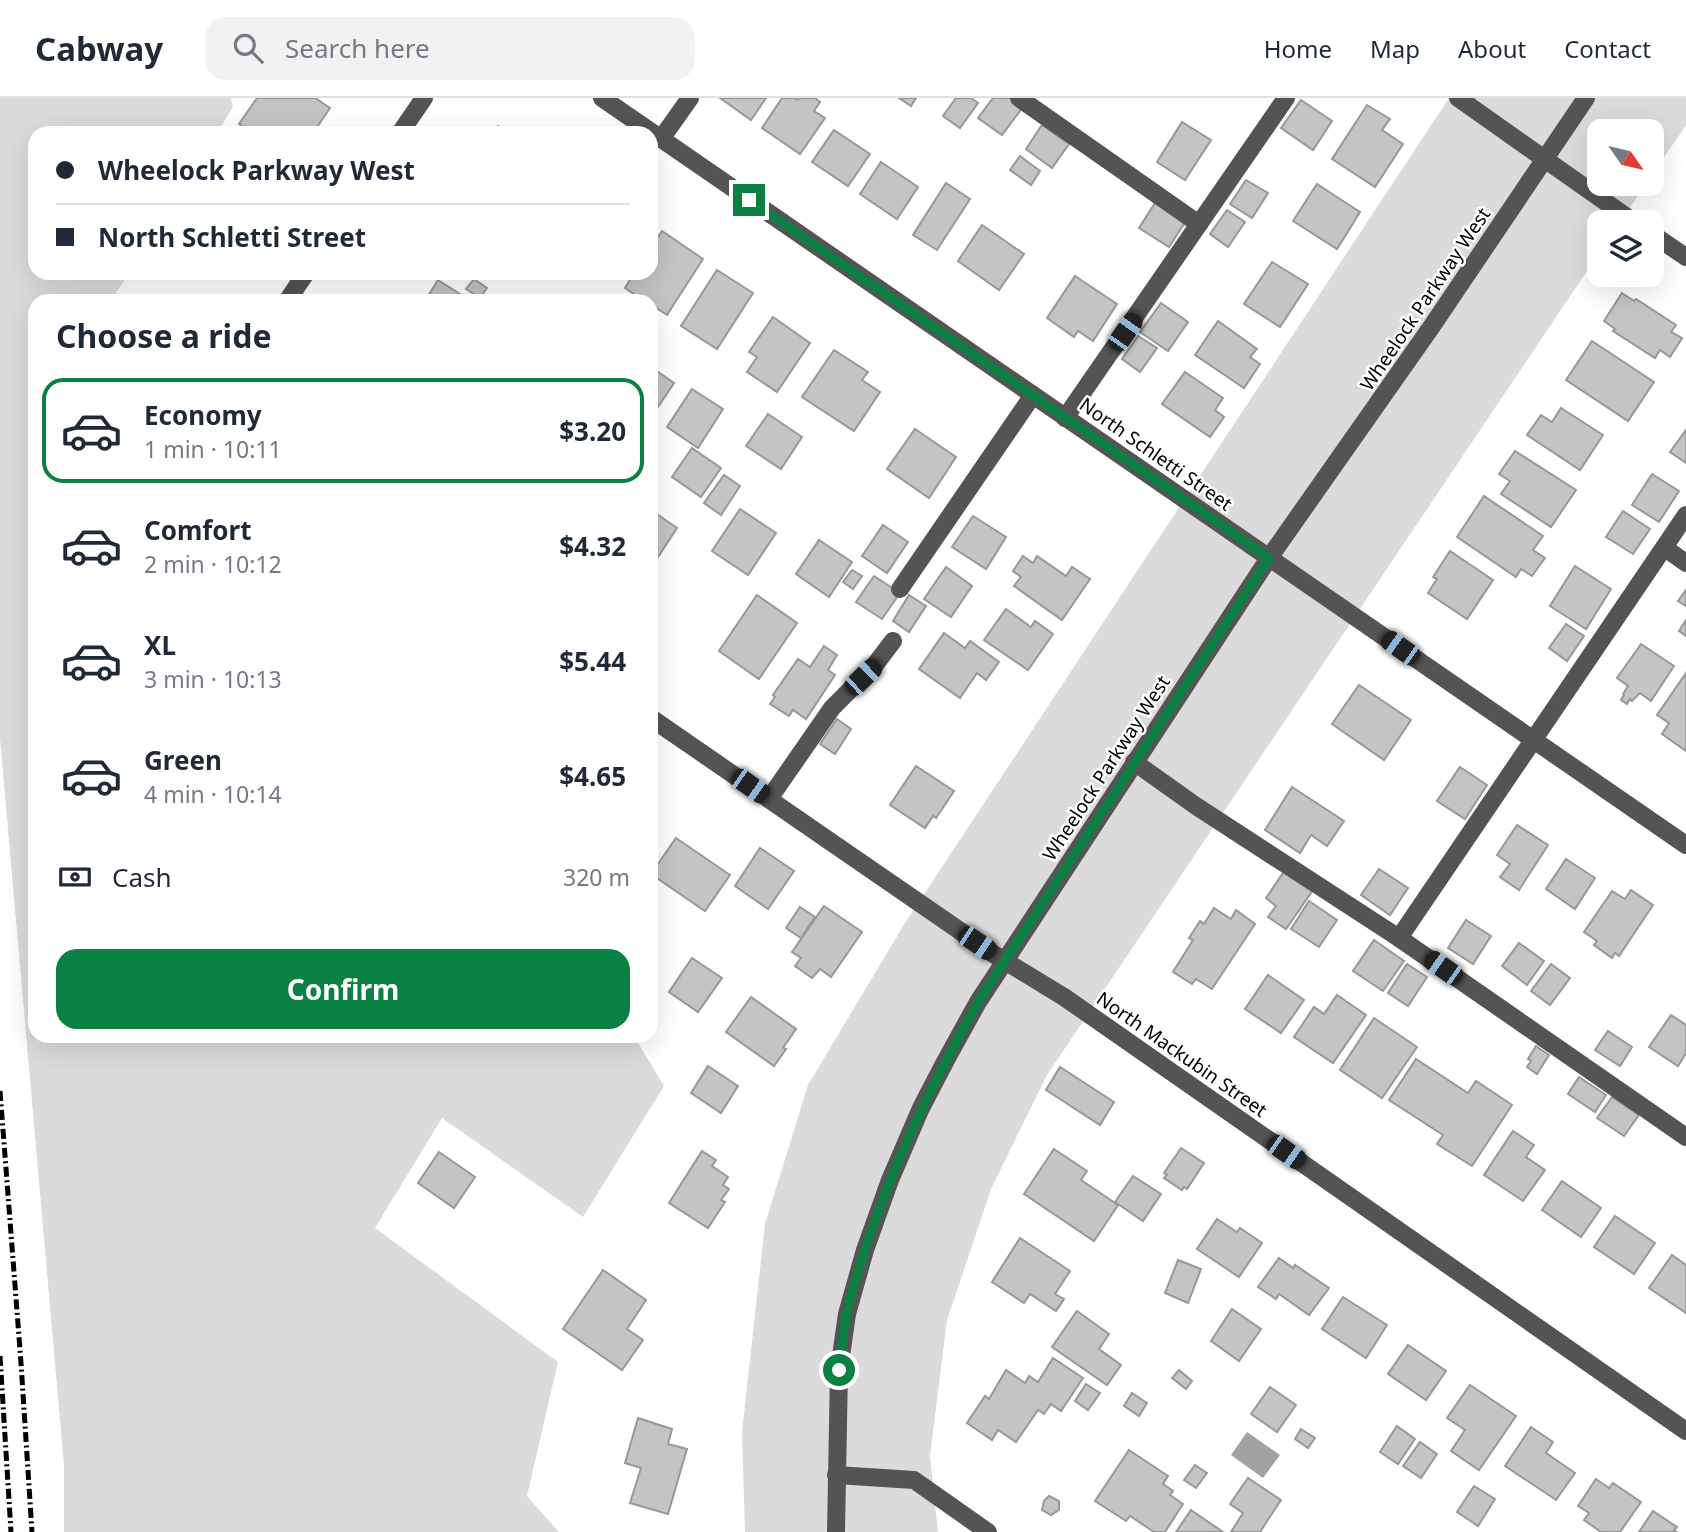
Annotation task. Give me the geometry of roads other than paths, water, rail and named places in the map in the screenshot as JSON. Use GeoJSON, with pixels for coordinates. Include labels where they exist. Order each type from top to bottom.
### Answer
{"type":"FeatureCollection","features":[{"type":"Feature","properties":{"kind":"street"},"geometry":{"type":"LineString","coordinates":[[405,126],[424,98]]}},
{"type":"Feature","properties":{"kind":"street","name":"North Schletti Street"},"geometry":{"type":"LineString","coordinates":[[602,98],[642,126]]}},
{"type":"Feature","properties":{"kind":"street"},"geometry":{"type":"LineString","coordinates":[[661,139],[690,98]]}},
{"type":"Feature","properties":{"kind":"street"},"geometry":{"type":"LineString","coordinates":[[1019,98],[1199,224]]}},
{"type":"Feature","properties":{"kind":"street"},"geometry":{"type":"LineString","coordinates":[[1065,418],[1286,98]]}},
{"type":"Feature","properties":{"kind":"street"},"geometry":{"type":"LineString","coordinates":[[1458,98],[1616,210]]}},
{"type":"Feature","properties":{"kind":"street","name":"Wheelock Parkway West"},"geometry":{"type":"LineString","coordinates":[[836,1532],[839,1370],[847,1314],[865,1250],[890,1180],[921,1108],[946,1060],[978,1002],[1269,558],[1433,327],[1586,98]]}},
{"type":"Feature","properties":{"kind":"street","name":"North Schletti Street"},"geometry":{"type":"LineString","coordinates":[[658,137],[1686,845]]}},
{"type":"Feature","properties":{"kind":"street"},"geometry":{"type":"LineString","coordinates":[[1664,242],[1686,257]]}},
{"type":"Feature","properties":{"kind":"street"},"geometry":{"type":"LineString","coordinates":[[900,589],[1033,395]]}},
{"type":"Feature","properties":{"kind":"street"},"geometry":{"type":"LineString","coordinates":[[1399,938],[1686,515]]}},
{"type":"Feature","properties":{"kind":"street"},"geometry":{"type":"LineString","coordinates":[[1665,548],[1686,563]]}},
{"type":"Feature","properties":{"kind":"street"},"geometry":{"type":"LineString","coordinates":[[769,799],[832,708],[874,666],[893,640]]}},
{"type":"Feature","properties":{"kind":"street","name":"North Mackubin Street"},"geometry":{"type":"LineString","coordinates":[[658,723],[1005,962],[1064,997],[1686,1431]]}},
{"type":"Feature","properties":{"kind":"street"},"geometry":{"type":"LineString","coordinates":[[1134,762],[1196,806],[1399,938],[1686,1137]]}},
{"type":"Feature","properties":{"kind":"street"},"geometry":{"type":"LineString","coordinates":[[836,1475],[914,1480],[988,1532]]}},
{"type":"Feature","properties":{"kind":"railway"},"geometry":{"type":"LineString","coordinates":[[0,1091],[32,1532]]}},
{"type":"Feature","properties":{"kind":"railway"},"geometry":{"type":"LineString","coordinates":[[0,1356],[11,1532]]}}]}
